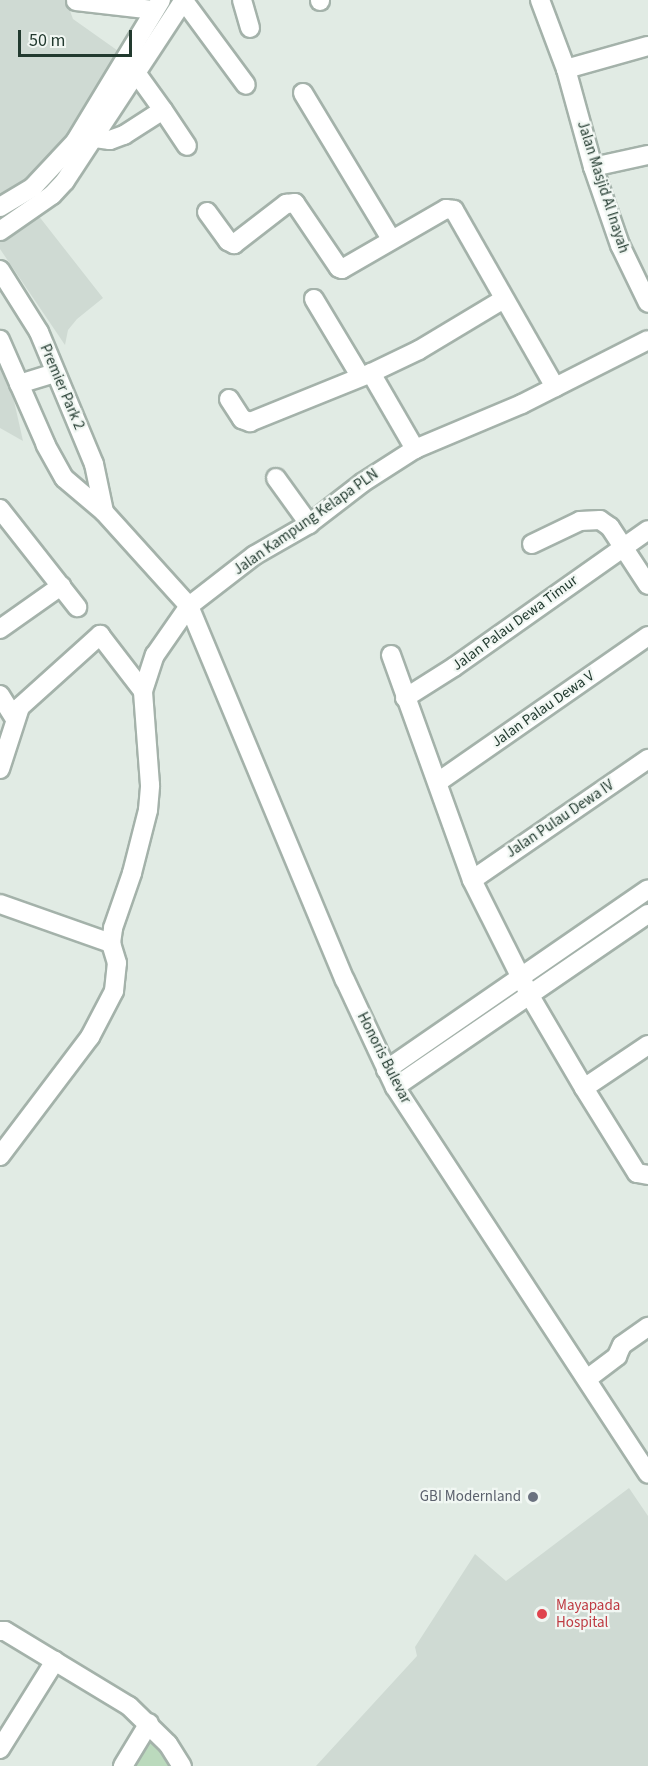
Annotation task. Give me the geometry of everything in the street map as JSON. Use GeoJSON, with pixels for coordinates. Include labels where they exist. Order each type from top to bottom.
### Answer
{"type":"FeatureCollection","features":[{"type":"Feature","properties":{"kind":"street"},"geometry":{"type":"LineString","coordinates":[[0,207],[33,187],[75,142],[157,14],[184,0],[246,85]]}},
{"type":"Feature","properties":{"kind":"street"},"geometry":{"type":"LineString","coordinates":[[242,0],[250,28]]}},
{"type":"Feature","properties":{"kind":"street","name":"Jalan Masjid Al Inayah"},"geometry":{"type":"LineString","coordinates":[[540,0],[566,69],[593,167],[620,245],[648,303]]}},
{"type":"Feature","properties":{"kind":"street"},"geometry":{"type":"LineString","coordinates":[[76,1],[157,14]]}},
{"type":"Feature","properties":{"kind":"street"},"geometry":{"type":"LineString","coordinates":[[0,231],[52,195],[65,181],[137,74],[157,14]]}},
{"type":"Feature","properties":{"kind":"street"},"geometry":{"type":"LineString","coordinates":[[566,69],[648,46]]}},
{"type":"Feature","properties":{"kind":"street"},"geometry":{"type":"LineString","coordinates":[[137,74],[187,146]]}},
{"type":"Feature","properties":{"kind":"street"},"geometry":{"type":"LineString","coordinates":[[303,93],[391,239]]}},
{"type":"Feature","properties":{"kind":"street"},"geometry":{"type":"LineString","coordinates":[[95,138],[110,140],[124,135],[163,110]]}},
{"type":"Feature","properties":{"kind":"street"},"geometry":{"type":"LineString","coordinates":[[593,167],[648,155]]}},
{"type":"Feature","properties":{"kind":"street"},"geometry":{"type":"LineString","coordinates":[[207,212],[228,241],[234,244],[286,204],[295,203],[339,268],[342,269],[446,209],[454,210],[555,387]]}},
{"type":"Feature","properties":{"kind":"street","name":"Premier Park 2"},"geometry":{"type":"LineString","coordinates":[[0,270],[39,332],[94,464],[104,512]]}},
{"type":"Feature","properties":{"kind":"street"},"geometry":{"type":"LineString","coordinates":[[314,299],[415,449]]}},
{"type":"Feature","properties":{"kind":"street"},"geometry":{"type":"LineString","coordinates":[[229,399],[242,419],[250,422],[419,350],[504,299]]}},
{"type":"Feature","properties":{"kind":"street"},"geometry":{"type":"LineString","coordinates":[[0,340],[64,478],[104,512],[189,606]]}},
{"type":"Feature","properties":{"kind":"street","name":"Jalan Kampung Kelapa PLN"},"geometry":{"type":"LineString","coordinates":[[0,1156],[90,1037],[114,991],[117,963],[111,943],[113,927],[132,873],[148,810],[150,785],[143,691],[154,655],[189,606],[255,555],[309,524],[362,483],[415,449],[522,404],[648,340]]}},
{"type":"Feature","properties":{"kind":"street"},"geometry":{"type":"LineString","coordinates":[[20,384],[55,373]]}},
{"type":"Feature","properties":{"kind":"street"},"geometry":{"type":"LineString","coordinates":[[276,478],[309,524]]}},
{"type":"Feature","properties":{"kind":"street"},"geometry":{"type":"LineString","coordinates":[[0,509],[77,607]]}},
{"type":"Feature","properties":{"kind":"street"},"geometry":{"type":"LineString","coordinates":[[532,544],[580,521],[591,518],[600,520],[610,527],[648,585]]}},
{"type":"Feature","properties":{"kind":"street","name":"Jalan Palau Dewa Timur"},"geometry":{"type":"LineString","coordinates":[[405,698],[454,667],[648,530]]}},
{"type":"Feature","properties":{"kind":"street"},"geometry":{"type":"LineString","coordinates":[[0,629],[61,586]]}},
{"type":"Feature","properties":{"kind":"street","name":"Honoris Bulevar"},"geometry":{"type":"LineString","coordinates":[[189,606],[345,980],[386,1070],[648,1473]]}},
{"type":"Feature","properties":{"kind":"street"},"geometry":{"type":"LineString","coordinates":[[0,768],[15,719],[24,702],[100,634],[143,691]]}},
{"type":"Feature","properties":{"kind":"street","name":"Jalan Palau Dewa V"},"geometry":{"type":"LineString","coordinates":[[438,782],[648,636]]}},
{"type":"Feature","properties":{"kind":"street"},"geometry":{"type":"LineString","coordinates":[[391,656],[472,880],[530,996],[584,1088],[637,1173],[647,1176]]}},
{"type":"Feature","properties":{"kind":"street"},"geometry":{"type":"LineString","coordinates":[[0,695],[15,719]]}},
{"type":"Feature","properties":{"kind":"street","name":"Jalan Pulau Dewa IV"},"geometry":{"type":"LineString","coordinates":[[472,880],[648,759]]}},
{"type":"Feature","properties":{"kind":"street"},"geometry":{"type":"LineString","coordinates":[[386,1070],[648,889]]}},
{"type":"Feature","properties":{"kind":"street"},"geometry":{"type":"LineString","coordinates":[[0,903],[111,943]]}},
{"type":"Feature","properties":{"kind":"street"},"geometry":{"type":"LineString","coordinates":[[396,1087],[648,914]]}},
{"type":"Feature","properties":{"kind":"street"},"geometry":{"type":"LineString","coordinates":[[584,1088],[648,1045]]}},
{"type":"Feature","properties":{"kind":"street"},"geometry":{"type":"LineString","coordinates":[[617,1356],[622,1345],[648,1327]]}},
{"type":"Feature","properties":{"kind":"street"},"geometry":{"type":"LineString","coordinates":[[587,1379],[617,1356],[629,1353],[648,1340]]}},
{"type":"Feature","properties":{"kind":"street"},"geometry":{"type":"LineString","coordinates":[[0,1631],[5,1631],[129,1706],[168,1743],[182,1766]]}},
{"type":"Feature","properties":{"kind":"street"},"geometry":{"type":"LineString","coordinates":[[0,1749],[55,1661]]}},
{"type":"Feature","properties":{"kind":"street"},"geometry":{"type":"LineString","coordinates":[[123,1766],[149,1723]]}},
{"type":"Feature","properties":{"kind":"shaded area"},"geometry":{"type":"Polygon","coordinates":[[[0,0],[66,0],[73,19],[121,53],[57,153],[16,187],[103,298],[77,319],[68,330],[65,345],[0,249],[0,0]]]}},
{"type":"Feature","properties":{"kind":"shaded area"},"geometry":{"type":"Polygon","coordinates":[[[0,366],[10,383],[23,441],[0,428],[0,366]]]}},
{"type":"Feature","properties":{"kind":"shaded area","name":"Mayapada Hospital"},"geometry":{"type":"Polygon","coordinates":[[[629,1488],[648,1516],[648,1766],[316,1766],[417,1656],[415,1647],[475,1554],[506,1581],[629,1488]]]}},
{"type":"Feature","properties":{"kind":"green space"},"geometry":{"type":"Polygon","coordinates":[[[149,1732],[171,1766],[131,1766],[149,1732]]]}},
{"type":"Feature","properties":{"kind":"place","name":"GBI Modernland"},"geometry":{"type":"Point","coordinates":[533,1497]}},
{"type":"Feature","properties":{"kind":"place","name":"Mayapada Hospital"},"geometry":{"type":"Point","coordinates":[542,1614]}}]}
